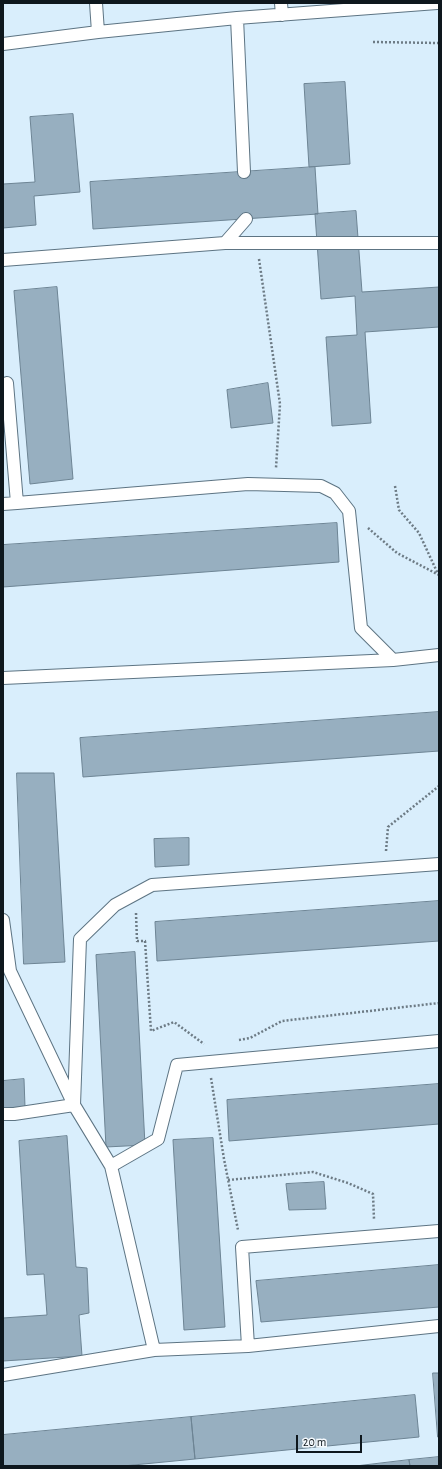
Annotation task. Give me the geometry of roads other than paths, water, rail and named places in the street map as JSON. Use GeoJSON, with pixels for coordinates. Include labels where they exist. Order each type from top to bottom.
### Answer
{"type":"FeatureCollection","features":[{"type":"Feature","properties":{"kind":"lane"},"geometry":{"type":"LineString","coordinates":[[96,3],[98,32]]}},
{"type":"Feature","properties":{"kind":"lane"},"geometry":{"type":"LineString","coordinates":[[281,3],[282,15]]}},
{"type":"Feature","properties":{"kind":"lane"},"geometry":{"type":"LineString","coordinates":[[3,44],[98,32],[237,18],[437,3]]}},
{"type":"Feature","properties":{"kind":"lane"},"geometry":{"type":"LineString","coordinates":[[237,18],[244,172]]}},
{"type":"Feature","properties":{"kind":"lane"},"geometry":{"type":"LineString","coordinates":[[225,243],[246,219]]}},
{"type":"Feature","properties":{"kind":"lane"},"geometry":{"type":"LineString","coordinates":[[3,260],[225,243],[439,243]]}},
{"type":"Feature","properties":{"kind":"lane"},"geometry":{"type":"LineString","coordinates":[[7,383],[17,503]]}},
{"type":"Feature","properties":{"kind":"lane"},"geometry":{"type":"LineString","coordinates":[[3,504],[248,484],[321,486],[335,493],[349,511],[361,628],[393,660]]}},
{"type":"Feature","properties":{"kind":"lane"},"geometry":{"type":"LineString","coordinates":[[3,678],[393,660],[439,655]]}},
{"type":"Feature","properties":{"kind":"lane"},"geometry":{"type":"LineString","coordinates":[[74,1106],[80,939],[115,904],[152,885],[439,864]]}},
{"type":"Feature","properties":{"kind":"lane"},"geometry":{"type":"LineString","coordinates":[[3,920],[10,971],[74,1106],[112,1166],[154,1350]]}},
{"type":"Feature","properties":{"kind":"lane"},"geometry":{"type":"LineString","coordinates":[[112,1166],[158,1139],[176,1066],[439,1041]]}},
{"type":"Feature","properties":{"kind":"lane"},"geometry":{"type":"LineString","coordinates":[[3,1114],[14,1114],[74,1106]]}},
{"type":"Feature","properties":{"kind":"lane"},"geometry":{"type":"LineString","coordinates":[[248,1346],[242,1247],[439,1231]]}},
{"type":"Feature","properties":{"kind":"lane"},"geometry":{"type":"LineString","coordinates":[[3,1375],[154,1350],[248,1346],[439,1326]]}}]}
